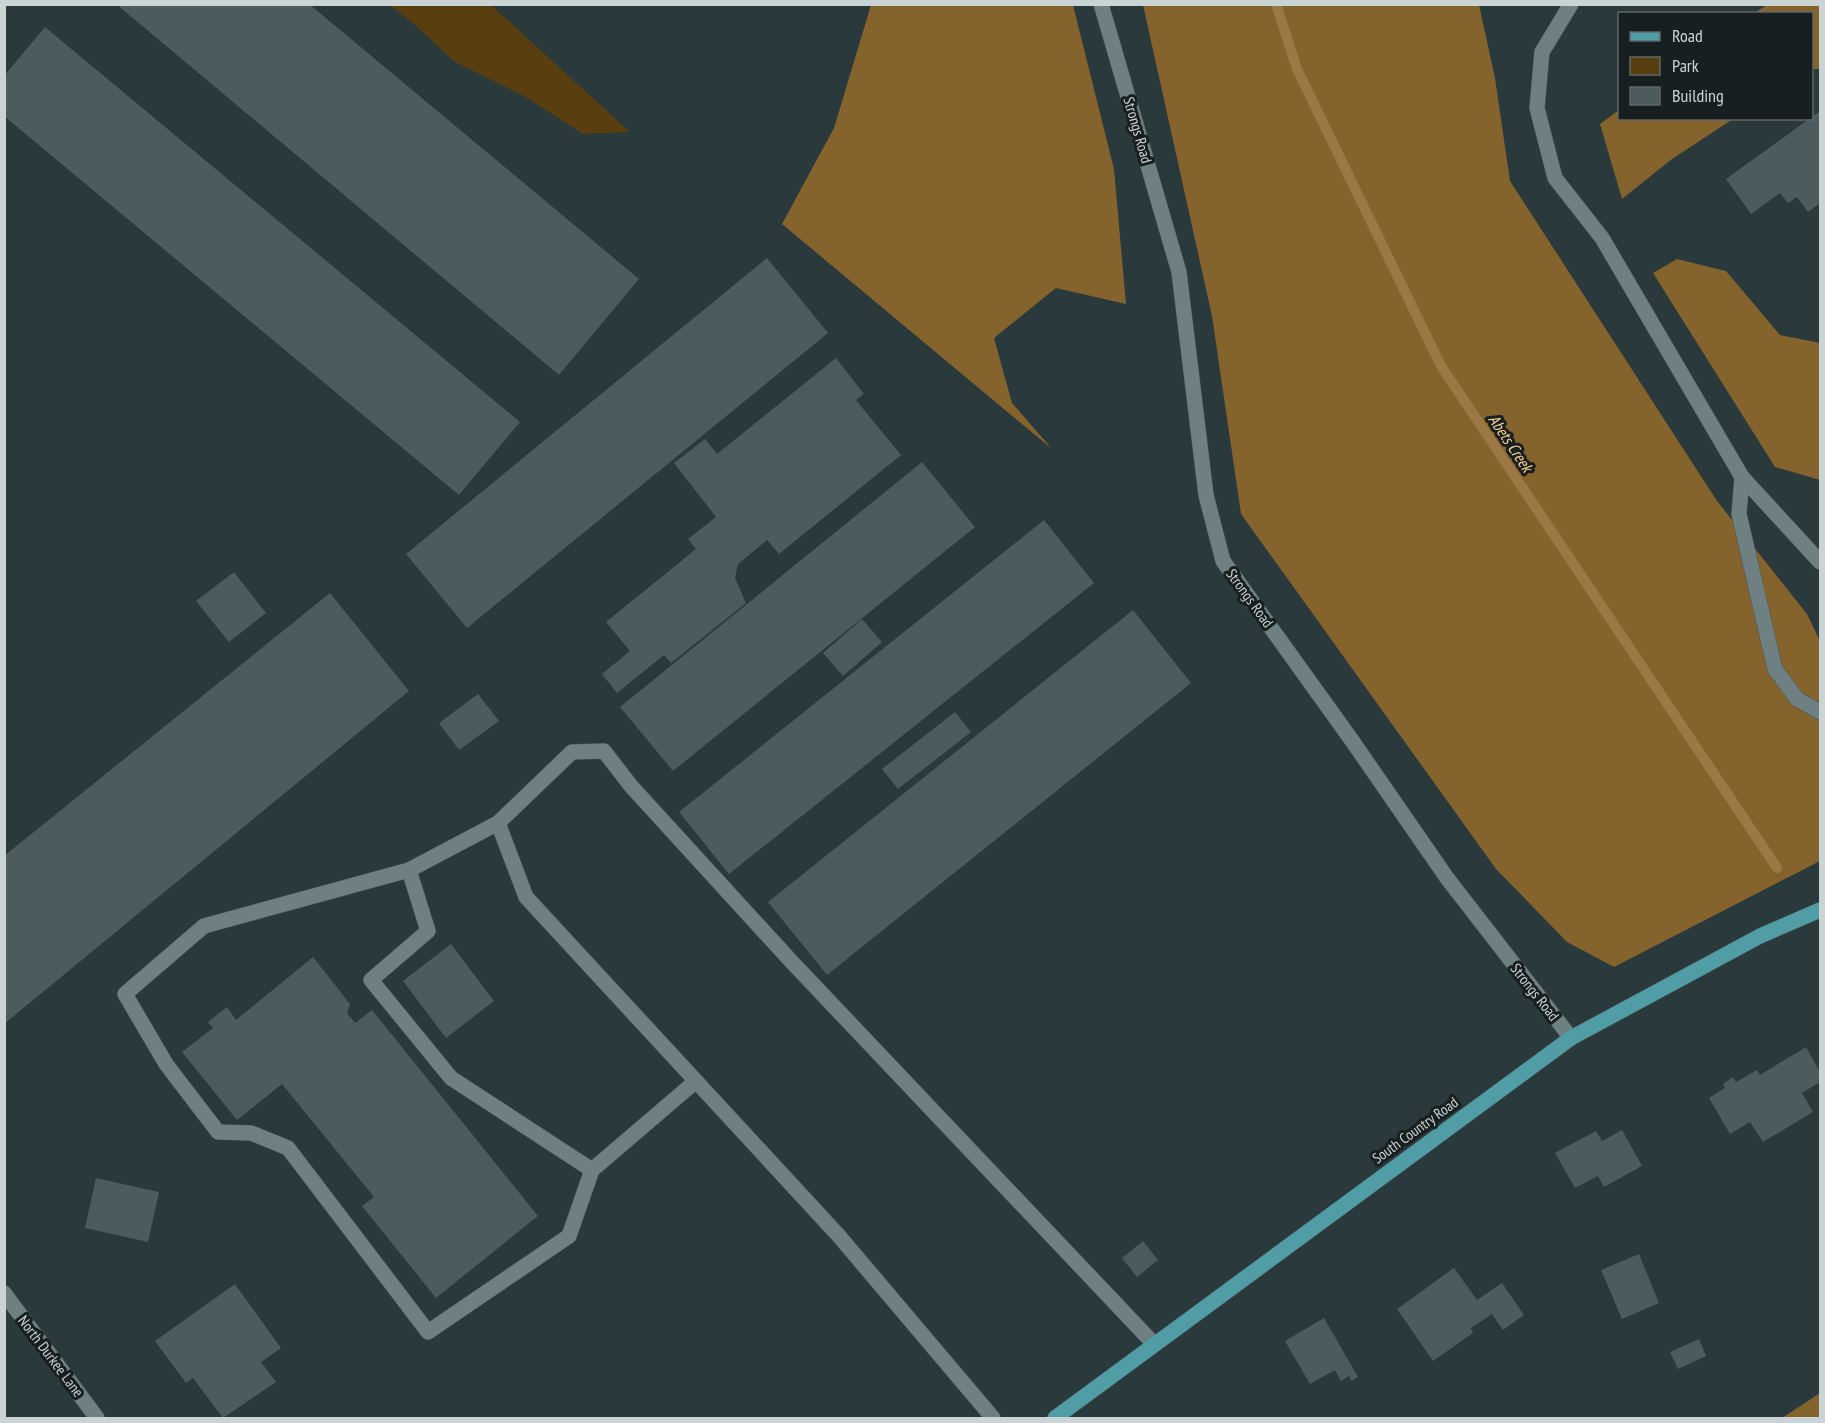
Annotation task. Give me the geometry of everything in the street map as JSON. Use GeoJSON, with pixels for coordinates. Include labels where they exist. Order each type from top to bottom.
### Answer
{"type":"FeatureCollection","features":[{"type":"Feature","properties":{"kind":"main road","name":"South Country Road"},"geometry":{"type":"LineString","coordinates":[[1054,1419],[1571,1038],[1760,936],[1821,910]]}},
{"type":"Feature","properties":{"kind":"street","name":"Strongs Road"},"geometry":{"type":"LineString","coordinates":[[1101,4],[1179,272],[1206,495],[1223,561],[1447,878],[1571,1038]]}},
{"type":"Feature","properties":{"kind":"street"},"geometry":{"type":"LineString","coordinates":[[1571,4],[1542,52],[1537,108],[1555,178],[1602,238],[1742,477],[1821,562]]}},
{"type":"Feature","properties":{"kind":"street"},"geometry":{"type":"LineString","coordinates":[[1742,477],[1739,514],[1774,669],[1797,699],[1821,712]]}},
{"type":"Feature","properties":{"kind":"street"},"geometry":{"type":"LineString","coordinates":[[696,1081],[592,1170],[569,1236],[428,1332],[288,1148],[251,1133],[218,1132],[166,1064],[125,994],[204,926],[409,870],[498,823],[572,752],[604,751],[631,786],[790,960],[1154,1344]]}},
{"type":"Feature","properties":{"kind":"street"},"geometry":{"type":"LineString","coordinates":[[498,823],[526,897],[839,1236],[993,1419]]}},
{"type":"Feature","properties":{"kind":"street"},"geometry":{"type":"LineString","coordinates":[[409,870],[428,931],[371,980],[451,1078],[592,1170]]}},
{"type":"Feature","properties":{"kind":"street","name":"North Durkee Lane"},"geometry":{"type":"LineString","coordinates":[[4,1293],[98,1419]]}},
{"type":"Feature","properties":{"kind":"green space"},"geometry":{"type":"Polygon","coordinates":[[[389,5],[491,5],[630,132],[583,134],[524,96],[455,62],[414,24],[389,5]]]}},
{"type":"Feature","properties":{"kind":"shaded area"},"geometry":{"type":"Polygon","coordinates":[[[871,5],[1073,5],[1114,169],[1126,304],[1056,288],[994,338],[1012,403],[1052,449],[782,224],[834,128],[871,5]]]}},
{"type":"Feature","properties":{"kind":"shaded area"},"geometry":{"type":"Polygon","coordinates":[[[1143,5],[1479,5],[1495,78],[1510,181],[1717,501],[1807,614],[1820,641],[1820,861],[1614,967],[1567,942],[1496,869],[1241,514],[1212,316],[1143,5]]]}},
{"type":"Feature","properties":{"kind":"shaded area"},"geometry":{"type":"Polygon","coordinates":[[[1767,5],[1819,5],[1820,69],[1813,69],[1813,12],[1756,12],[1767,5]]]}},
{"type":"Feature","properties":{"kind":"shaded area"},"geometry":{"type":"Polygon","coordinates":[[[1618,111],[1618,120],[1731,120],[1672,159],[1622,199],[1600,124],[1618,111]]]}},
{"type":"Feature","properties":{"kind":"shaded area"},"geometry":{"type":"Polygon","coordinates":[[[1677,259],[1726,271],[1780,335],[1820,343],[1820,480],[1775,467],[1653,273],[1677,259]]]}},
{"type":"Feature","properties":{"kind":"shaded area"},"geometry":{"type":"Polygon","coordinates":[[[1820,1393],[1820,1418],[1782,1418],[1820,1393]]]}},
{"type":"Feature","properties":{"kind":"building"},"geometry":{"type":"Polygon","coordinates":[[[116,4],[309,4],[639,279],[559,375],[116,4]]]}},
{"type":"Feature","properties":{"kind":"building"},"geometry":{"type":"Polygon","coordinates":[[[45,27],[520,422],[459,495],[4,116],[4,76],[45,27]]]}},
{"type":"Feature","properties":{"kind":"building"},"geometry":{"type":"Polygon","coordinates":[[[1820,111],[1820,203],[1808,212],[1797,197],[1788,203],[1780,193],[1751,214],[1726,179],[1808,120],[1813,120],[1813,116],[1820,111]]]}},
{"type":"Feature","properties":{"kind":"building"},"geometry":{"type":"Polygon","coordinates":[[[767,258],[828,333],[467,628],[406,554],[767,258]]]}},
{"type":"Feature","properties":{"kind":"building"},"geometry":{"type":"Polygon","coordinates":[[[836,358],[864,394],[856,400],[901,455],[779,554],[767,540],[738,564],[735,578],[746,603],[671,663],[664,655],[617,693],[602,674],[630,651],[606,622],[696,549],[688,539],[716,517],[674,463],[705,439],[717,454],[836,358]]]}},
{"type":"Feature","properties":{"kind":"building"},"geometry":{"type":"Polygon","coordinates":[[[922,462],[975,527],[673,771],[620,707],[922,462]]]}},
{"type":"Feature","properties":{"kind":"building"},"geometry":{"type":"Polygon","coordinates":[[[1044,520],[1094,583],[729,874],[679,812],[1044,520]]]}},
{"type":"Feature","properties":{"kind":"building"},"geometry":{"type":"Polygon","coordinates":[[[234,572],[266,613],[229,642],[196,601],[234,572]]]}},
{"type":"Feature","properties":{"kind":"building"},"geometry":{"type":"Polygon","coordinates":[[[330,593],[409,691],[4,1024],[4,856],[330,593]]]}},
{"type":"Feature","properties":{"kind":"building"},"geometry":{"type":"Polygon","coordinates":[[[1133,610],[1191,683],[827,975],[768,902],[1133,610]]]}},
{"type":"Feature","properties":{"kind":"building"},"geometry":{"type":"Polygon","coordinates":[[[862,619],[882,642],[843,676],[823,653],[862,619]]]}},
{"type":"Feature","properties":{"kind":"building"},"geometry":{"type":"Polygon","coordinates":[[[478,694],[499,721],[459,750],[439,723],[478,694]]]}},
{"type":"Feature","properties":{"kind":"building"},"geometry":{"type":"Polygon","coordinates":[[[955,712],[971,732],[898,789],[882,769],[955,712]]]}},
{"type":"Feature","properties":{"kind":"building"},"geometry":{"type":"Polygon","coordinates":[[[451,944],[494,1001],[446,1038],[403,981],[451,944]]]}},
{"type":"Feature","properties":{"kind":"building"},"geometry":{"type":"Polygon","coordinates":[[[313,957],[350,1004],[347,1013],[355,1023],[372,1010],[538,1216],[436,1298],[362,1206],[374,1197],[282,1084],[237,1120],[182,1052],[213,1028],[208,1022],[227,1007],[236,1020],[313,957]]]}},
{"type":"Feature","properties":{"kind":"building"},"geometry":{"type":"Polygon","coordinates":[[[1806,1047],[1820,1072],[1820,1082],[1802,1093],[1813,1112],[1763,1142],[1750,1122],[1730,1134],[1709,1098],[1725,1088],[1723,1084],[1733,1077],[1736,1082],[1757,1070],[1760,1075],[1806,1047]]]}},
{"type":"Feature","properties":{"kind":"building"},"geometry":{"type":"Polygon","coordinates":[[[1622,1130],[1642,1166],[1604,1187],[1598,1176],[1575,1188],[1555,1153],[1596,1131],[1602,1141],[1622,1130]]]}},
{"type":"Feature","properties":{"kind":"building"},"geometry":{"type":"Polygon","coordinates":[[[96,1178],[159,1192],[148,1242],[85,1228],[96,1178]]]}},
{"type":"Feature","properties":{"kind":"building"},"geometry":{"type":"Polygon","coordinates":[[[1143,1241],[1158,1260],[1137,1277],[1122,1258],[1143,1241]]]}},
{"type":"Feature","properties":{"kind":"building"},"geometry":{"type":"Polygon","coordinates":[[[1639,1254],[1659,1303],[1622,1319],[1601,1270],[1639,1254]]]}},
{"type":"Feature","properties":{"kind":"building"},"geometry":{"type":"Polygon","coordinates":[[[1454,1268],[1477,1300],[1502,1283],[1524,1315],[1503,1330],[1492,1314],[1471,1328],[1473,1333],[1433,1361],[1397,1309],[1454,1268]]]}},
{"type":"Feature","properties":{"kind":"building"},"geometry":{"type":"Polygon","coordinates":[[[235,1284],[281,1348],[261,1362],[276,1382],[223,1418],[193,1378],[186,1383],[155,1341],[235,1284]]]}},
{"type":"Feature","properties":{"kind":"building"},"geometry":{"type":"Polygon","coordinates":[[[1324,1318],[1358,1377],[1351,1381],[1349,1376],[1341,1381],[1335,1370],[1310,1384],[1285,1341],[1324,1318]]]}},
{"type":"Feature","properties":{"kind":"building"},"geometry":{"type":"Polygon","coordinates":[[[1699,1339],[1706,1356],[1678,1369],[1670,1352],[1699,1339]]]}},
{"type":"Feature","properties":{"kind":"waterway","name":"Abets Creek"},"geometry":{"type":"LineString","coordinates":[[1276,4],[1297,69],[1441,366],[1777,868]]}}]}
